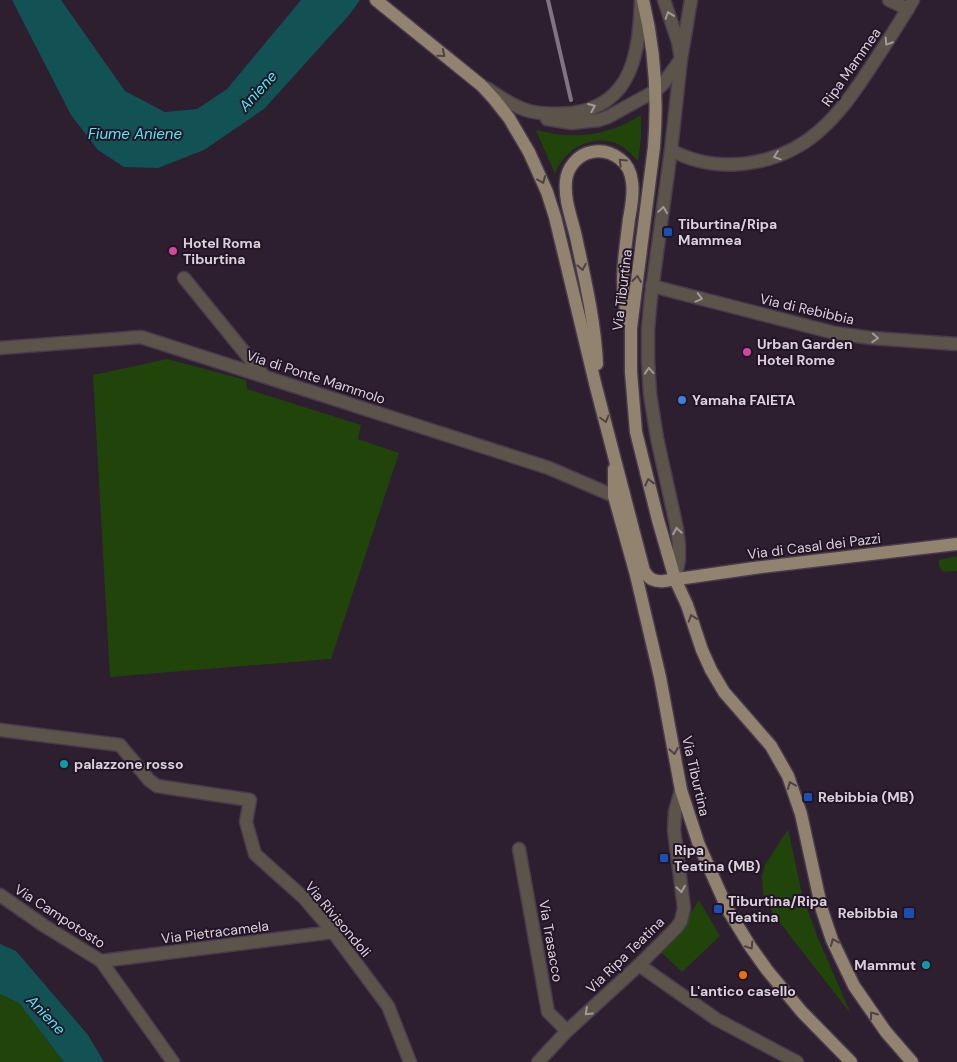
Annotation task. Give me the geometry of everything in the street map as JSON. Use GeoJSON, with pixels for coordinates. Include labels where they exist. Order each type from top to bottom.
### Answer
{"type":"FeatureCollection","features":[{"type":"Feature","properties":{"kind":"main road","name":"Via Tiburtina"},"geometry":{"type":"LineString","coordinates":[[376,0],[481,86],[515,128],[534,162],[555,217],[596,387],[646,574],[650,579],[656,581],[676,580]]}},
{"type":"Feature","properties":{"kind":"main road","name":"Via Tiburtina"},"geometry":{"type":"LineString","coordinates":[[642,0],[651,36],[656,118],[631,328],[630,372],[636,432],[676,580],[705,657],[724,692],[771,746],[788,776],[796,797],[818,896],[832,940],[854,986],[886,1032],[912,1062]]}},
{"type":"Feature","properties":{"kind":"main road"},"geometry":{"type":"LineString","coordinates":[[596,387],[597,353],[580,254],[568,205],[566,182],[572,165],[580,157],[588,153],[602,152],[614,155],[624,162],[631,175],[633,190],[624,272],[624,296],[626,313],[631,328]]}},
{"type":"Feature","properties":{"kind":"main road","name":"Via Tiburtina"},"geometry":{"type":"LineString","coordinates":[[613,451],[614,496],[636,575],[660,676],[681,790],[694,832],[728,910],[750,946],[802,1012],[851,1062]]}},
{"type":"Feature","properties":{"kind":"main road","name":"Via di Casal dei Pazzi"},"geometry":{"type":"LineString","coordinates":[[676,580],[754,568],[957,544]]}},
{"type":"Feature","properties":{"kind":"street"},"geometry":{"type":"LineString","coordinates":[[527,111],[557,114],[578,112],[598,104],[619,89],[629,73],[636,54],[640,32],[642,0]]}},
{"type":"Feature","properties":{"kind":"street","name":"Via Tiburtina"},"geometry":{"type":"LineString","coordinates":[[664,0],[676,35],[681,59],[671,150],[652,286],[648,340],[650,394],[657,438],[677,529],[679,560],[676,580]]}},
{"type":"Feature","properties":{"kind":"street"},"geometry":{"type":"LineString","coordinates":[[481,86],[527,111],[548,119],[561,122],[586,122],[608,117],[655,91],[663,84],[681,59],[691,0]]}},
{"type":"Feature","properties":{"kind":"street","name":"Ripa Mammea"},"geometry":{"type":"LineString","coordinates":[[671,150],[697,161],[734,165],[772,158],[805,143],[830,123],[851,98],[910,4],[890,0]]}},
{"type":"Feature","properties":{"kind":"street"},"geometry":{"type":"LineString","coordinates":[[184,278],[263,375]]}},
{"type":"Feature","properties":{"kind":"street","name":"Via di Rebibbia"},"geometry":{"type":"LineString","coordinates":[[652,286],[835,333],[871,338],[957,344]]}},
{"type":"Feature","properties":{"kind":"street","name":"Via di Ponte Mammolo"},"geometry":{"type":"LineString","coordinates":[[0,348],[141,337],[549,468],[614,496]]}},
{"type":"Feature","properties":{"kind":"street","name":"Via Rivisondoli"},"geometry":{"type":"LineString","coordinates":[[0,730],[120,745],[149,780],[157,786],[250,800],[246,822],[255,854],[304,898],[333,932],[388,1006],[410,1062]]}},
{"type":"Feature","properties":{"kind":"street","name":"Via Ripa Teatina"},"geometry":{"type":"LineString","coordinates":[[538,1062],[676,927],[683,914],[674,830],[675,812],[681,790]]}},
{"type":"Feature","properties":{"kind":"street","name":"Via Trasacco"},"geometry":{"type":"LineString","coordinates":[[519,849],[548,1012],[568,1031]]}},
{"type":"Feature","properties":{"kind":"street","name":"Via Campotosto"},"geometry":{"type":"LineString","coordinates":[[0,895],[43,925],[101,961],[172,1062]]}},
{"type":"Feature","properties":{"kind":"street","name":"Via Pietracamela"},"geometry":{"type":"LineString","coordinates":[[101,961],[333,932]]}},
{"type":"Feature","properties":{"kind":"street"},"geometry":{"type":"LineString","coordinates":[[638,965],[716,1019],[797,1062]]}},
{"type":"Feature","properties":{"kind":"green space"},"geometry":{"type":"Polygon","coordinates":[[[641,115],[638,161],[620,145],[610,141],[590,142],[572,150],[559,165],[555,174],[536,130],[564,135],[590,134],[616,128],[641,115]]]}},
{"type":"Feature","properties":{"kind":"green space"},"geometry":{"type":"Polygon","coordinates":[[[167,359],[246,380],[247,389],[361,425],[358,439],[399,453],[331,659],[110,677],[93,375],[167,359]]]}},
{"type":"Feature","properties":{"kind":"green space"},"geometry":{"type":"Polygon","coordinates":[[[957,556],[957,571],[943,572],[939,566],[939,560],[957,556]]]}},
{"type":"Feature","properties":{"kind":"green space"},"geometry":{"type":"Polygon","coordinates":[[[788,829],[802,894],[817,936],[851,1014],[774,915],[763,894],[762,876],[765,865],[788,829]]]}},
{"type":"Feature","properties":{"kind":"green space"},"geometry":{"type":"Polygon","coordinates":[[[699,900],[720,936],[682,972],[659,950],[684,924],[699,900]]]}},
{"type":"Feature","properties":{"kind":"green space"},"geometry":{"type":"Polygon","coordinates":[[[0,994],[19,1003],[64,1062],[0,1062],[0,994]]]}},
{"type":"Feature","properties":{"kind":"water","name":"Fiume Aniene"},"geometry":{"type":"Polygon","coordinates":[[[12,0],[61,0],[125,91],[165,112],[197,109],[227,89],[301,0],[360,0],[350,14],[264,109],[204,150],[158,168],[124,167],[98,150],[71,115],[12,0]]]}},
{"type":"Feature","properties":{"kind":"water","name":"Aniene"},"geometry":{"type":"Polygon","coordinates":[[[0,944],[16,951],[88,1035],[104,1062],[64,1062],[19,1003],[0,994],[0,944]]]}},
{"type":"Feature","properties":{"kind":"railway"},"geometry":{"type":"LineString","coordinates":[[548,0],[571,100]]}},
{"type":"Feature","properties":{"kind":"place","name":"Tiburtina/Ripa Mammea"},"geometry":{"type":"Point","coordinates":[668,232]}},
{"type":"Feature","properties":{"kind":"place","name":"Hotel Roma Tiburtina"},"geometry":{"type":"Point","coordinates":[173,251]}},
{"type":"Feature","properties":{"kind":"place","name":"Urban Garden Hotel Rome"},"geometry":{"type":"Point","coordinates":[747,352]}},
{"type":"Feature","properties":{"kind":"place","name":"Yamaha FAIETA"},"geometry":{"type":"Point","coordinates":[682,400]}},
{"type":"Feature","properties":{"kind":"place","name":"palazzone rosso"},"geometry":{"type":"Point","coordinates":[64,764]}},
{"type":"Feature","properties":{"kind":"place","name":"Rebibbia (MB)"},"geometry":{"type":"Point","coordinates":[808,797]}},
{"type":"Feature","properties":{"kind":"place","name":"Ripa Teatina (MB)"},"geometry":{"type":"Point","coordinates":[664,858]}},
{"type":"Feature","properties":{"kind":"place","name":"Tiburtina/Ripa Teatina"},"geometry":{"type":"Point","coordinates":[718,909]}},
{"type":"Feature","properties":{"kind":"place","name":"Rebibbia"},"geometry":{"type":"Point","coordinates":[909,913]}},
{"type":"Feature","properties":{"kind":"place","name":"Mammut"},"geometry":{"type":"Point","coordinates":[926,965]}},
{"type":"Feature","properties":{"kind":"place","name":"L'antico casello"},"geometry":{"type":"Point","coordinates":[743,975]}}]}
